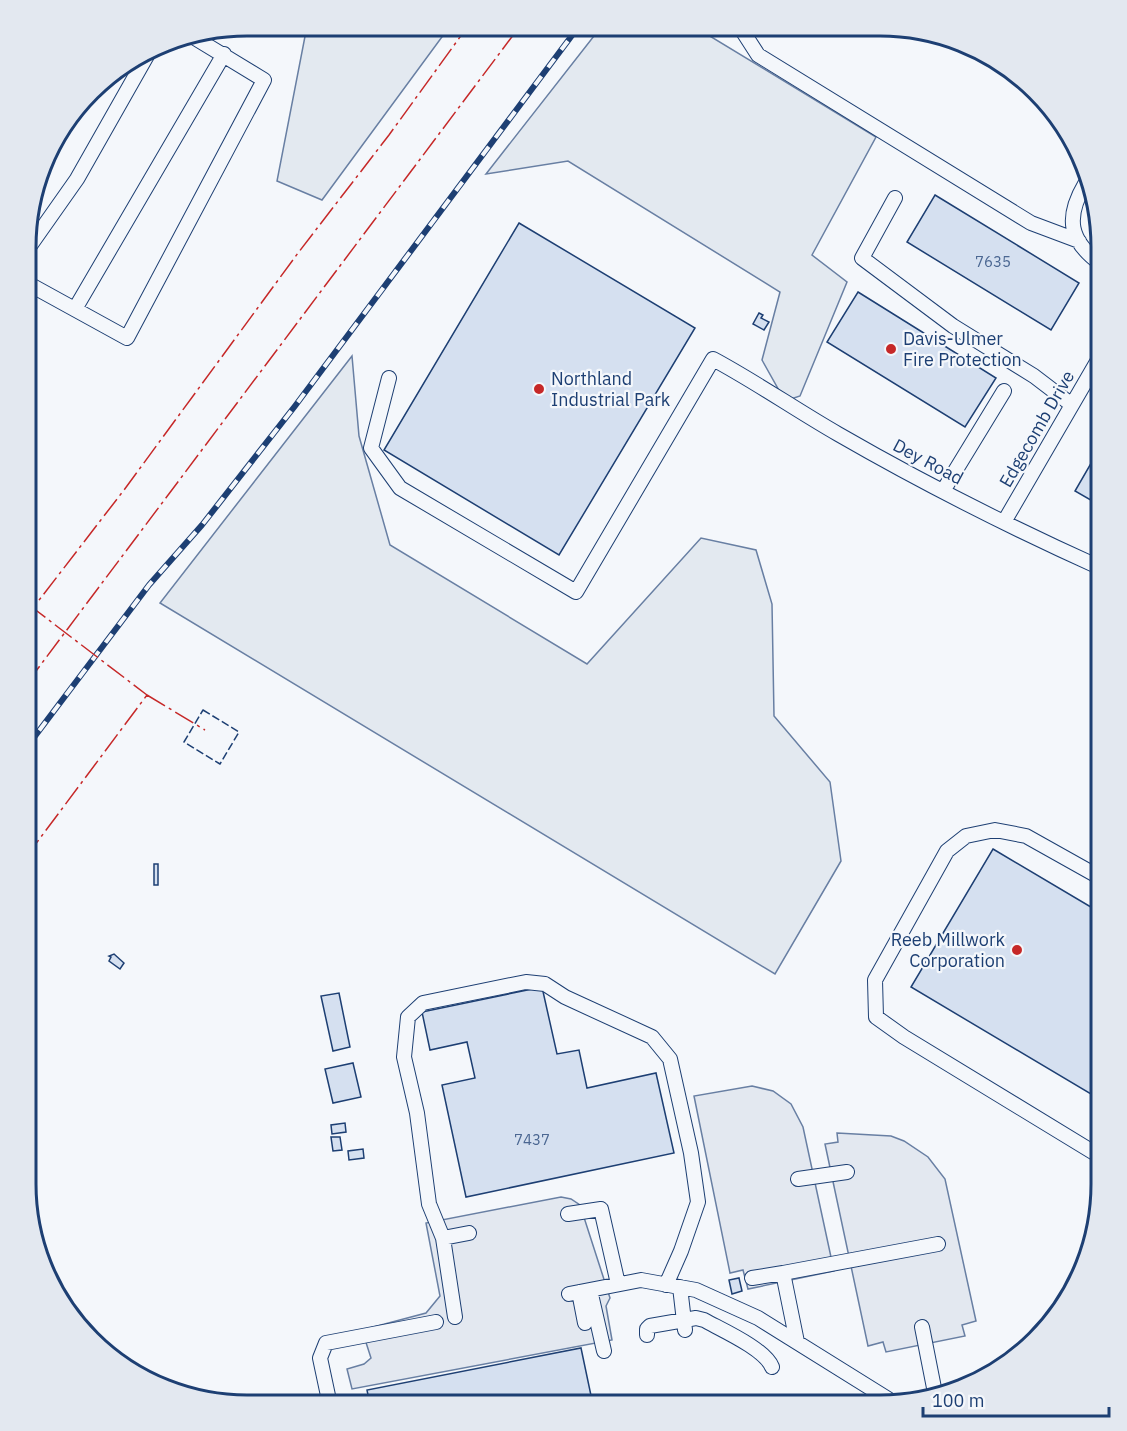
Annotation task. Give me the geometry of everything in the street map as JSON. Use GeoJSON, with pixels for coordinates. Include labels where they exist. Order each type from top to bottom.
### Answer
{"type":"FeatureCollection","features":[{"type":"Feature","properties":{"kind":"street"},"geometry":{"type":"LineString","coordinates":[[746,36],[758,55],[1031,223],[1079,241]]}},
{"type":"Feature","properties":{"kind":"street"},"geometry":{"type":"LineString","coordinates":[[36,288],[127,338],[264,80],[201,41]]}},
{"type":"Feature","properties":{"kind":"street"},"geometry":{"type":"LineString","coordinates":[[75,309],[224,54]]}},
{"type":"Feature","properties":{"kind":"street"},"geometry":{"type":"LineString","coordinates":[[36,237],[77,179],[143,63]]}},
{"type":"Feature","properties":{"kind":"street"},"geometry":{"type":"LineString","coordinates":[[1083,188],[1071,224],[1079,241],[1091,256]]}},
{"type":"Feature","properties":{"kind":"street"},"geometry":{"type":"LineString","coordinates":[[895,198],[862,258],[953,326],[1034,376],[1072,405]]}},
{"type":"Feature","properties":{"kind":"street","name":"Dey Road"},"geometry":{"type":"LineString","coordinates":[[389,378],[371,448],[400,488],[576,592],[713,359],[745,376],[837,433],[943,491],[1091,563]]}},
{"type":"Feature","properties":{"kind":"street","name":"Edgecomb Drive"},"geometry":{"type":"LineString","coordinates":[[1004,522],[1091,372]]}},
{"type":"Feature","properties":{"kind":"street"},"geometry":{"type":"LineString","coordinates":[[943,491],[1004,391]]}},
{"type":"Feature","properties":{"kind":"street"},"geometry":{"type":"LineString","coordinates":[[1091,872],[1026,836],[996,830],[966,836],[947,851],[875,980],[876,1017],[904,1037],[1091,1150]]}},
{"type":"Feature","properties":{"kind":"street"},"geometry":{"type":"LineString","coordinates":[[455,1317],[443,1238],[429,1204],[417,1113],[404,1057],[408,1017],[423,1002],[526,982],[545,984],[565,997],[652,1038],[670,1059],[691,1153],[698,1202],[681,1251],[673,1286],[685,1325]]}},
{"type":"Feature","properties":{"kind":"street"},"geometry":{"type":"LineString","coordinates":[[798,1179],[847,1172]]}},
{"type":"Feature","properties":{"kind":"street"},"geometry":{"type":"LineString","coordinates":[[568,1214],[601,1209],[618,1284]]}},
{"type":"Feature","properties":{"kind":"street"},"geometry":{"type":"LineString","coordinates":[[443,1238],[469,1233]]}},
{"type":"Feature","properties":{"kind":"street"},"geometry":{"type":"LineString","coordinates":[[752,1278],[938,1244]]}},
{"type":"Feature","properties":{"kind":"street"},"geometry":{"type":"LineString","coordinates":[[783,1273],[796,1342]]}},
{"type":"Feature","properties":{"kind":"street"},"geometry":{"type":"LineString","coordinates":[[579,1292],[641,1280],[696,1290],[758,1318],[881,1395]]}},
{"type":"Feature","properties":{"kind":"street"},"geometry":{"type":"LineString","coordinates":[[579,1292],[585,1323]]}},
{"type":"Feature","properties":{"kind":"street"},"geometry":{"type":"LineString","coordinates":[[579,1292],[604,1351]]}},
{"type":"Feature","properties":{"kind":"street"},"geometry":{"type":"LineString","coordinates":[[647,1335],[647,1329],[651,1326],[685,1325],[704,1320],[758,1351],[769,1360],[772,1368]]}},
{"type":"Feature","properties":{"kind":"street"},"geometry":{"type":"LineString","coordinates":[[328,1395],[320,1358],[327,1343],[436,1322]]}},
{"type":"Feature","properties":{"kind":"street"},"geometry":{"type":"LineString","coordinates":[[922,1327],[933,1388]]}},
{"type":"Feature","properties":{"kind":"shaded area"},"geometry":{"type":"Polygon","coordinates":[[[305,36],[443,36],[322,200],[277,181],[305,36]]]}},
{"type":"Feature","properties":{"kind":"shaded area"},"geometry":{"type":"Polygon","coordinates":[[[594,36],[710,36],[876,137],[812,255],[847,282],[800,396],[785,401],[762,360],[780,292],[568,161],[486,174],[594,36]]]}},
{"type":"Feature","properties":{"kind":"shaded area"},"geometry":{"type":"Polygon","coordinates":[[[352,356],[359,436],[390,545],[587,664],[701,538],[756,550],[772,604],[774,716],[830,782],[841,861],[775,974],[160,603],[352,356]]]}},
{"type":"Feature","properties":{"kind":"shaded area"},"geometry":{"type":"Polygon","coordinates":[[[752,1086],[773,1091],[791,1104],[803,1127],[834,1271],[748,1289],[743,1270],[730,1273],[694,1096],[752,1086]]]}},
{"type":"Feature","properties":{"kind":"shaded area"},"geometry":{"type":"Polygon","coordinates":[[[837,1133],[891,1136],[904,1141],[928,1157],[945,1179],[976,1321],[962,1325],[965,1336],[886,1352],[883,1342],[868,1346],[825,1144],[838,1142],[837,1133]]]}},
{"type":"Feature","properties":{"kind":"shaded area"},"geometry":{"type":"Polygon","coordinates":[[[561,1197],[571,1199],[580,1205],[610,1298],[606,1306],[612,1340],[352,1389],[347,1369],[364,1364],[371,1358],[362,1330],[426,1313],[440,1296],[426,1223],[561,1197]]]}},
{"type":"Feature","properties":{"kind":"building"},"geometry":{"type":"Polygon","coordinates":[[[935,195],[1079,283],[1051,330],[907,242],[935,195]]]}},
{"type":"Feature","properties":{"kind":"building","name":"Northland Industrial Park"},"geometry":{"type":"Polygon","coordinates":[[[519,223],[695,328],[559,555],[384,450],[519,223]]]}},
{"type":"Feature","properties":{"kind":"building"},"geometry":{"type":"Polygon","coordinates":[[[858,292],[996,378],[965,427],[827,342],[858,292]]]}},
{"type":"Feature","properties":{"kind":"building"},"geometry":{"type":"Polygon","coordinates":[[[759,313],[763,315],[761,318],[769,322],[764,330],[753,324],[759,313]]]}},
{"type":"Feature","properties":{"kind":"building"},"geometry":{"type":"Polygon","coordinates":[[[1091,463],[1091,500],[1075,491],[1091,463]]]}},
{"type":"Feature","properties":{"kind":"building","name":"Reeb Millwork Corporation"},"geometry":{"type":"Polygon","coordinates":[[[993,849],[1091,907],[1091,1094],[911,987],[993,849]]]}},
{"type":"Feature","properties":{"kind":"building"},"geometry":{"type":"Polygon","coordinates":[[[154,864],[158,864],[158,885],[154,885],[154,864]]]}},
{"type":"Feature","properties":{"kind":"building"},"geometry":{"type":"Polygon","coordinates":[[[114,954],[124,963],[120,969],[109,961],[111,957],[109,956],[114,954]]]}},
{"type":"Feature","properties":{"kind":"building"},"geometry":{"type":"Polygon","coordinates":[[[542,987],[557,1054],[579,1050],[587,1088],[656,1073],[674,1153],[466,1197],[442,1085],[475,1078],[467,1042],[430,1050],[422,1012],[542,987]]]}},
{"type":"Feature","properties":{"kind":"building"},"geometry":{"type":"Polygon","coordinates":[[[339,993],[350,1047],[333,1051],[321,996],[339,993]]]}},
{"type":"Feature","properties":{"kind":"building"},"geometry":{"type":"Polygon","coordinates":[[[353,1063],[361,1097],[333,1103],[325,1069],[353,1063]]]}},
{"type":"Feature","properties":{"kind":"building"},"geometry":{"type":"Polygon","coordinates":[[[345,1123],[346,1132],[332,1134],[331,1125],[345,1123]]]}},
{"type":"Feature","properties":{"kind":"building"},"geometry":{"type":"Polygon","coordinates":[[[331,1137],[340,1137],[342,1150],[333,1151],[331,1137]]]}},
{"type":"Feature","properties":{"kind":"building"},"geometry":{"type":"Polygon","coordinates":[[[363,1149],[364,1158],[349,1160],[348,1151],[363,1149]]]}},
{"type":"Feature","properties":{"kind":"building"},"geometry":{"type":"Polygon","coordinates":[[[739,1278],[742,1291],[732,1294],[729,1280],[739,1278]]]}},
{"type":"Feature","properties":{"kind":"building"},"geometry":{"type":"Polygon","coordinates":[[[581,1348],[591,1395],[368,1395],[367,1390],[581,1348]]]}},
{"type":"Feature","properties":{"kind":"railway"},"geometry":{"type":"LineString","coordinates":[[36,735],[149,585],[202,525],[295,406],[572,36]]}},
{"type":"Feature","properties":{"kind":"fence"},"geometry":{"type":"LineString","coordinates":[[203,710],[239,732],[220,764],[184,742],[203,710]]}},
{"type":"Feature","properties":{"kind":"power"},"geometry":{"type":"LineString","coordinates":[[36,604],[124,490],[461,36]]}},
{"type":"Feature","properties":{"kind":"power"},"geometry":{"type":"LineString","coordinates":[[36,671],[512,36]]}},
{"type":"Feature","properties":{"kind":"power"},"geometry":{"type":"LineString","coordinates":[[36,610],[147,695],[36,844]]}},
{"type":"Feature","properties":{"kind":"power"},"geometry":{"type":"LineString","coordinates":[[147,695],[205,730]]}},
{"type":"Feature","properties":{"kind":"place","name":"Davis-Ulmer Fire Protection"},"geometry":{"type":"Point","coordinates":[891,349]}},
{"type":"Feature","properties":{"kind":"place","name":"Northland Industrial Park"},"geometry":{"type":"Point","coordinates":[539,389]}},
{"type":"Feature","properties":{"kind":"place","name":"Reeb Millwork Corporation"},"geometry":{"type":"Point","coordinates":[1017,950]}}]}
